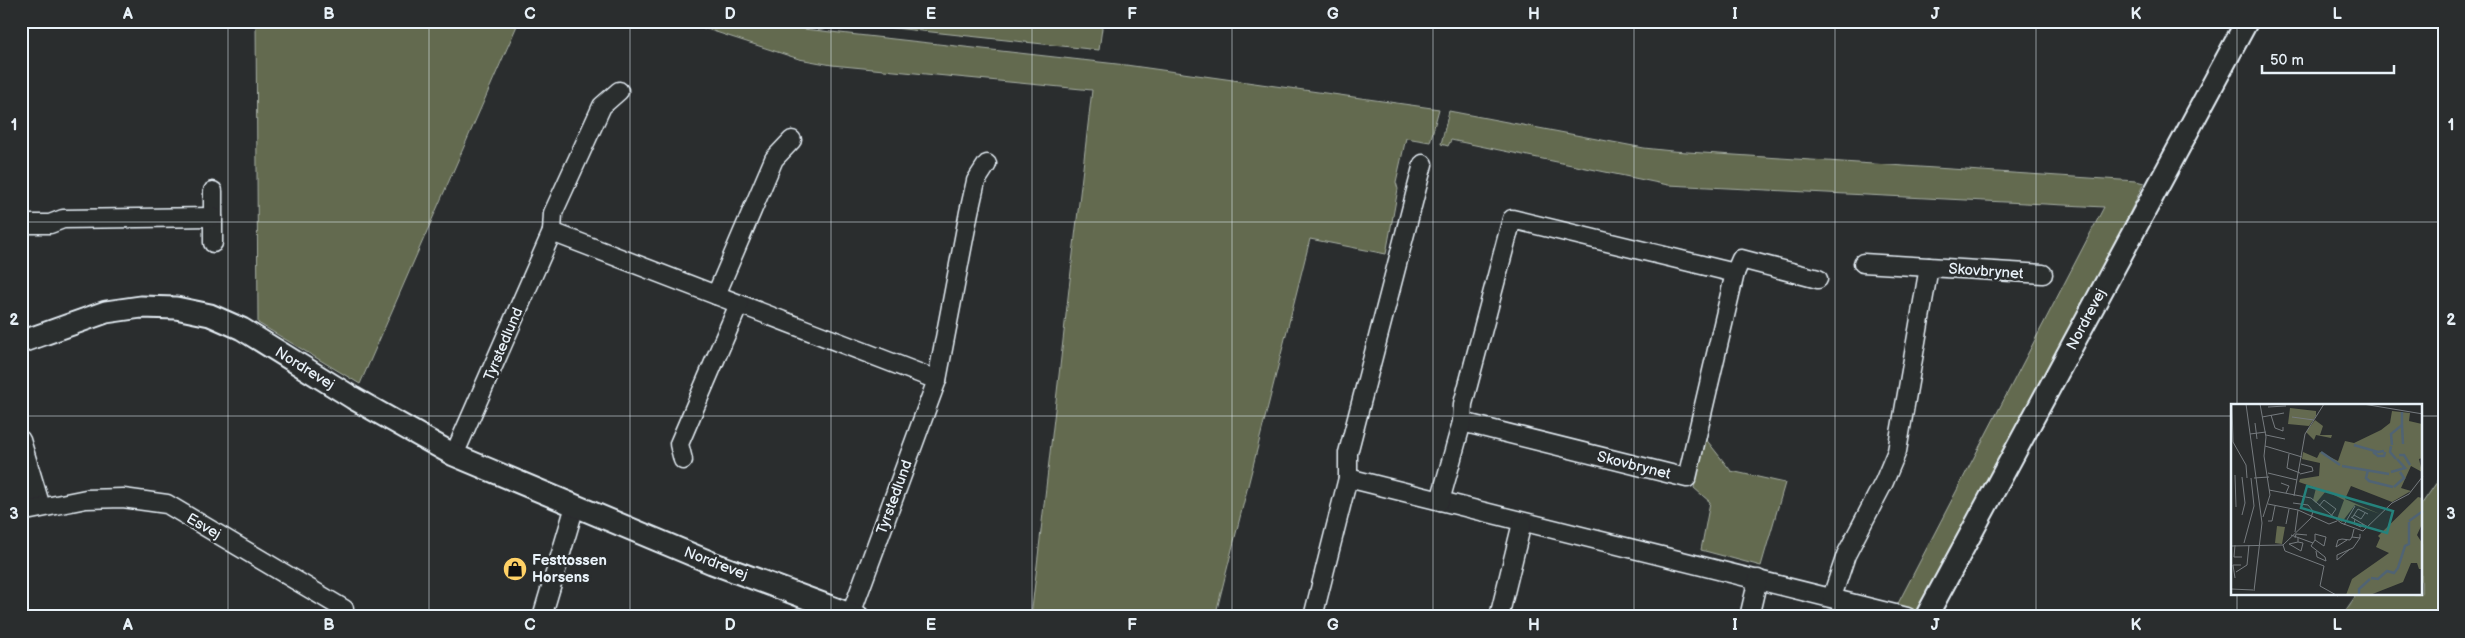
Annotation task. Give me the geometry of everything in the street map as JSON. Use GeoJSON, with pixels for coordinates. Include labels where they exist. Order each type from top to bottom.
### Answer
{"type":"FeatureCollection","features":[{"type":"Feature","properties":{"kind":"street","name":"Nordrevej"},"geometry":{"type":"LineString","coordinates":[[1926,617],[2247,21]]}},
{"type":"Feature","properties":{"kind":"street","name":"Tyrstedlund"},"geometry":{"type":"LineString","coordinates":[[454,455],[552,232],[553,213],[602,106],[619,91]]}},
{"type":"Feature","properties":{"kind":"street"},"geometry":{"type":"LineString","coordinates":[[716,295],[774,159],[792,140]]}},
{"type":"Feature","properties":{"kind":"street","name":"Tyrstedlund"},"geometry":{"type":"LineString","coordinates":[[854,616],[937,380],[976,181],[987,164]]}},
{"type":"Feature","properties":{"kind":"street"},"geometry":{"type":"LineString","coordinates":[[1313,617],[1348,478],[1348,453],[1423,164]]}},
{"type":"Feature","properties":{"kind":"street"},"geometry":{"type":"LineString","coordinates":[[213,191],[213,243]]}},
{"type":"Feature","properties":{"kind":"street"},"geometry":{"type":"LineString","coordinates":[[21,224],[50,224],[63,219],[213,217]]}},
{"type":"Feature","properties":{"kind":"street"},"geometry":{"type":"LineString","coordinates":[[1440,502],[1462,422],[1463,404],[1512,219],[1735,272],[1741,259],[1818,279]]}},
{"type":"Feature","properties":{"kind":"street"},"geometry":{"type":"LineString","coordinates":[[552,232],[937,380]]}},
{"type":"Feature","properties":{"kind":"street","name":"Skovbrynet"},"geometry":{"type":"LineString","coordinates":[[1863,263],[2043,274]]}},
{"type":"Feature","properties":{"kind":"street","name":"Skovbrynet"},"geometry":{"type":"LineString","coordinates":[[1832,598],[1846,555],[1884,482],[1897,451],[1929,267]]}},
{"type":"Feature","properties":{"kind":"street","name":"Skovbrynet"},"geometry":{"type":"LineString","coordinates":[[1462,422],[1687,478],[1735,272]]}},
{"type":"Feature","properties":{"kind":"street"},"geometry":{"type":"LineString","coordinates":[[683,460],[680,444],[739,304]]}},
{"type":"Feature","properties":{"kind":"street","name":"Nordrevej"},"geometry":{"type":"LineString","coordinates":[[21,342],[106,312],[141,307],[176,308],[210,316],[242,329],[353,398],[454,455],[712,563],[854,616]]}},
{"type":"Feature","properties":{"kind":"street"},"geometry":{"type":"LineString","coordinates":[[21,440],[41,508]]}},
{"type":"Feature","properties":{"kind":"street"},"geometry":{"type":"LineString","coordinates":[[1348,478],[1522,523],[1907,617]]}},
{"type":"Feature","properties":{"kind":"street","name":"Esvej"},"geometry":{"type":"LineString","coordinates":[[21,512],[86,499],[123,498],[167,504],[344,609],[343,617]]}},
{"type":"Feature","properties":{"kind":"street"},"geometry":{"type":"LineString","coordinates":[[542,617],[575,506]]}},
{"type":"Feature","properties":{"kind":"street"},"geometry":{"type":"LineString","coordinates":[[1499,617],[1522,523]]}},
{"type":"Feature","properties":{"kind":"street"},"geometry":{"type":"LineString","coordinates":[[1749,617],[1758,580]]}},
{"type":"Feature","properties":{"kind":"green space"},"geometry":{"type":"Polygon","coordinates":[[[256,21],[519,21],[360,384],[258,323],[256,21]]]}},
{"type":"Feature","properties":{"kind":"green space"},"geometry":{"type":"Polygon","coordinates":[[[682,21],[779,21],[804,29],[1126,65],[1439,109],[1430,142],[1406,138],[1396,182],[1398,189],[1386,254],[1310,239],[1215,617],[1031,617],[1092,90],[832,65],[799,59],[682,21]]]}},
{"type":"Feature","properties":{"kind":"green space"},"geometry":{"type":"Polygon","coordinates":[[[829,21],[1103,21],[1099,50],[829,21]]]}},
{"type":"Feature","properties":{"kind":"green space"},"geometry":{"type":"Polygon","coordinates":[[[1449,111],[1644,148],[1672,151],[2144,183],[2108,258],[1917,617],[1891,617],[2104,207],[1668,185],[1451,140],[1448,146],[1441,144],[1449,111]]]}},
{"type":"Feature","properties":{"kind":"green space"},"geometry":{"type":"Polygon","coordinates":[[[1705,438],[1731,471],[1785,483],[1761,566],[1701,550],[1710,502],[1694,488],[1705,438]]]}},
{"type":"Feature","properties":{"kind":"green space"},"geometry":{"type":"Polygon","coordinates":[[[2444,472],[2444,617],[2341,617],[2356,596],[2422,596],[2422,504],[2444,472]]]}},
{"type":"Feature","properties":{"kind":"place","name":"Festtossen Horsens"},"geometry":{"type":"Point","coordinates":[515,569]}}]}
